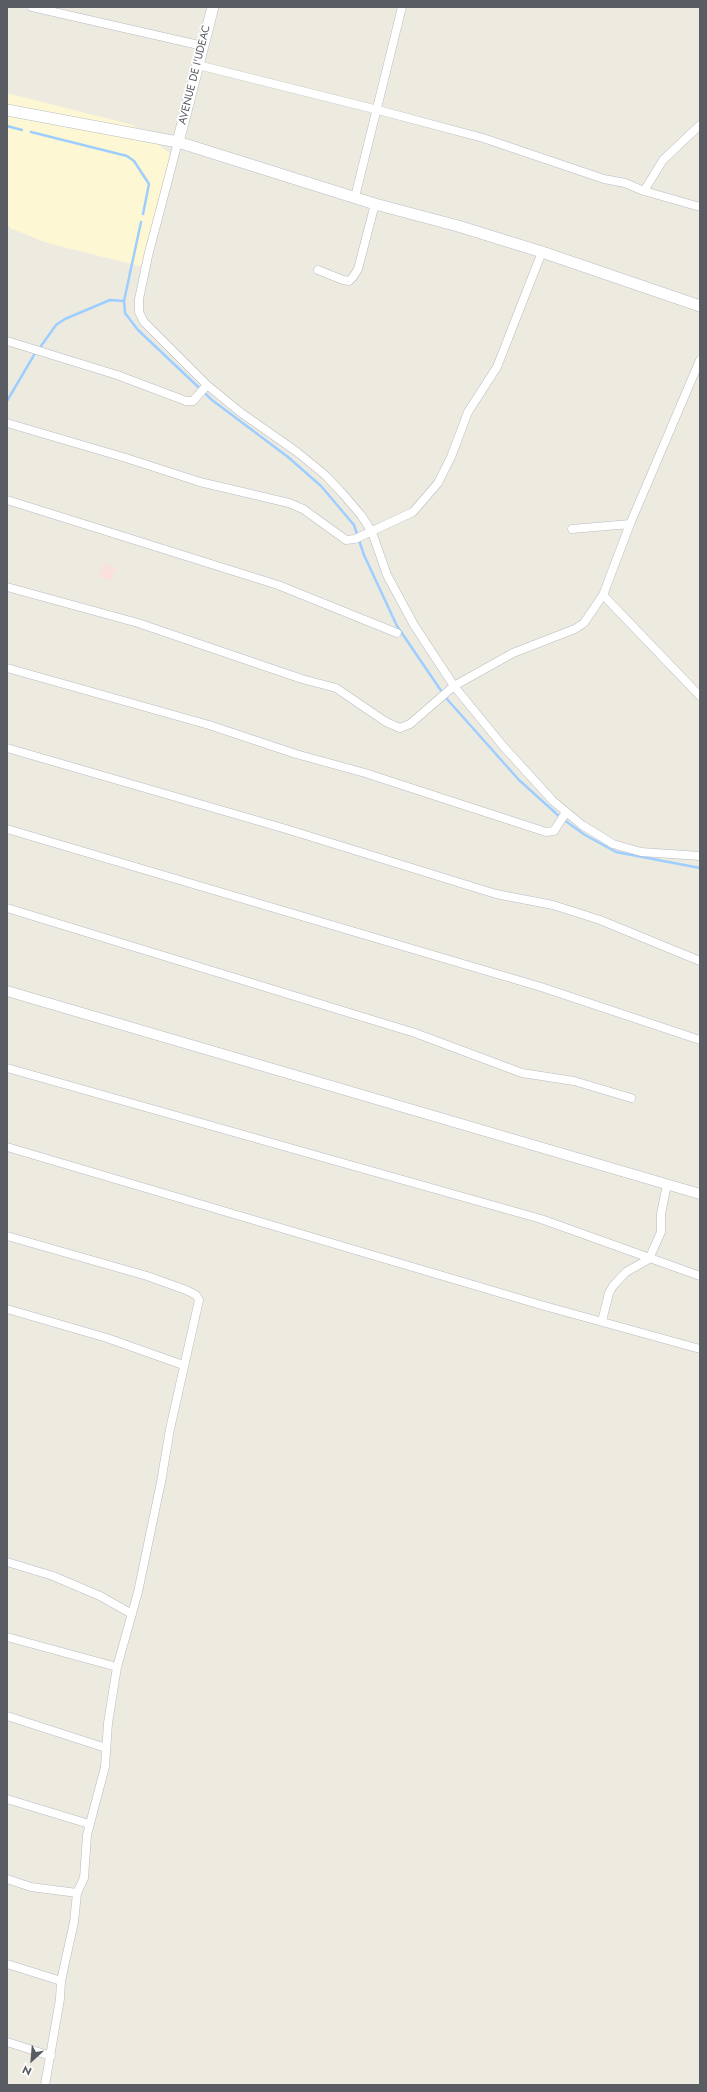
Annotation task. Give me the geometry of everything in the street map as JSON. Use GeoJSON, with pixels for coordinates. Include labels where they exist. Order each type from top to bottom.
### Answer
{"type":"FeatureCollection","features":[{"type":"Feature","properties":{"kind":"main road","name":"AVENUE DE I'UDEAC"},"geometry":{"type":"LineString","coordinates":[[178,142],[213,7]]}},
{"type":"Feature","properties":{"kind":"main road"},"geometry":{"type":"LineString","coordinates":[[7,110],[178,142],[375,204],[458,226],[542,252],[700,306]]}},
{"type":"Feature","properties":{"kind":"street"},"geometry":{"type":"LineString","coordinates":[[32,7],[203,46]]}},
{"type":"Feature","properties":{"kind":"street"},"geometry":{"type":"LineString","coordinates":[[355,197],[378,110],[402,7]]}},
{"type":"Feature","properties":{"kind":"street"},"geometry":{"type":"LineString","coordinates":[[198,65],[483,138],[604,178],[625,183],[644,191],[700,207]]}},
{"type":"Feature","properties":{"kind":"street"},"geometry":{"type":"LineString","coordinates":[[644,191],[663,160],[700,125]]}},
{"type":"Feature","properties":{"kind":"street"},"geometry":{"type":"LineString","coordinates":[[178,142],[148,256],[139,299],[139,312],[144,322],[205,387],[297,452],[325,475],[361,515],[387,575],[414,625],[454,686],[503,746],[553,801],[582,825],[613,844],[641,852],[700,856]]}},
{"type":"Feature","properties":{"kind":"street"},"geometry":{"type":"LineString","coordinates":[[318,270],[343,280],[349,281],[353,277],[360,262],[375,204]]}},
{"type":"Feature","properties":{"kind":"street"},"geometry":{"type":"LineString","coordinates":[[7,423],[126,458],[187,478],[290,503],[315,517],[338,536],[346,540],[355,539],[414,512],[438,483],[451,458],[468,412],[497,367],[542,252]]}},
{"type":"Feature","properties":{"kind":"street"},"geometry":{"type":"LineString","coordinates":[[7,341],[117,375],[186,401],[193,401],[205,387]]}},
{"type":"Feature","properties":{"kind":"street"},"geometry":{"type":"LineString","coordinates":[[7,587],[151,627],[302,679],[336,688],[386,722],[400,728],[410,724],[454,686],[513,653],[575,629],[584,623],[603,595],[630,524],[700,360]]}},
{"type":"Feature","properties":{"kind":"street"},"geometry":{"type":"LineString","coordinates":[[7,500],[278,585],[398,633]]}},
{"type":"Feature","properties":{"kind":"street"},"geometry":{"type":"LineString","coordinates":[[572,529],[630,524]]}},
{"type":"Feature","properties":{"kind":"street"},"geometry":{"type":"LineString","coordinates":[[603,595],[700,696]]}},
{"type":"Feature","properties":{"kind":"street"},"geometry":{"type":"LineString","coordinates":[[7,668],[209,725],[296,754],[365,773],[546,832],[554,831],[566,812]]}},
{"type":"Feature","properties":{"kind":"street"},"geometry":{"type":"LineString","coordinates":[[7,748],[286,830],[496,894],[553,905],[600,920],[700,961]]}},
{"type":"Feature","properties":{"kind":"street"},"geometry":{"type":"LineString","coordinates":[[7,829],[541,987],[700,1040]]}},
{"type":"Feature","properties":{"kind":"street"},"geometry":{"type":"LineString","coordinates":[[7,908],[268,986],[416,1033],[522,1073],[574,1081],[631,1098]]}},
{"type":"Feature","properties":{"kind":"street"},"geometry":{"type":"LineString","coordinates":[[7,991],[700,1194]]}},
{"type":"Feature","properties":{"kind":"street"},"geometry":{"type":"LineString","coordinates":[[7,1068],[541,1219],[649,1259],[700,1276]]}},
{"type":"Feature","properties":{"kind":"street"},"geometry":{"type":"LineString","coordinates":[[7,1147],[535,1303],[700,1349]]}},
{"type":"Feature","properties":{"kind":"street"},"geometry":{"type":"LineString","coordinates":[[602,1321],[609,1293],[613,1286],[626,1272],[649,1259],[661,1232],[662,1214],[667,1184]]}},
{"type":"Feature","properties":{"kind":"street"},"geometry":{"type":"LineString","coordinates":[[7,1236],[147,1276],[196,1295],[199,1300],[183,1365],[161,1482],[132,1614],[117,1667],[106,1748],[105,1767],[89,1824],[84,1878],[77,1894],[74,1922],[61,1981],[60,1999],[45,2085]]}},
{"type":"Feature","properties":{"kind":"street"},"geometry":{"type":"LineString","coordinates":[[7,1309],[107,1338],[183,1365]]}},
{"type":"Feature","properties":{"kind":"street"},"geometry":{"type":"LineString","coordinates":[[7,1562],[100,1596],[132,1614]]}},
{"type":"Feature","properties":{"kind":"street"},"geometry":{"type":"LineString","coordinates":[[7,1638],[117,1667]]}},
{"type":"Feature","properties":{"kind":"street"},"geometry":{"type":"LineString","coordinates":[[7,1716],[106,1748]]}},
{"type":"Feature","properties":{"kind":"street"},"geometry":{"type":"LineString","coordinates":[[7,1799],[89,1824]]}},
{"type":"Feature","properties":{"kind":"street"},"geometry":{"type":"LineString","coordinates":[[7,1879],[31,1887],[77,1894]]}},
{"type":"Feature","properties":{"kind":"street"},"geometry":{"type":"LineString","coordinates":[[7,1964],[61,1981]]}},
{"type":"Feature","properties":{"kind":"street"},"geometry":{"type":"LineString","coordinates":[[7,2042],[51,2056]]}},
{"type":"Feature","properties":{"kind":"shaded area"},"geometry":{"type":"Polygon","coordinates":[[[7,93],[133,125],[172,155],[148,268],[47,243],[10,228],[7,223],[7,93]]]}},
{"type":"Feature","properties":{"kind":"shaded area"},"geometry":{"type":"Polygon","coordinates":[[[105,563],[116,569],[110,581],[99,576],[105,563]]]}},
{"type":"Feature","properties":{"kind":"waterway"},"geometry":{"type":"LineString","coordinates":[[7,126],[22,130]]}},
{"type":"Feature","properties":{"kind":"waterway"},"geometry":{"type":"LineString","coordinates":[[31,132],[127,156],[134,161],[149,184],[143,214]]}},
{"type":"Feature","properties":{"kind":"waterway"},"geometry":{"type":"LineString","coordinates":[[141,222],[124,301],[125,313],[138,330],[212,400],[288,457],[321,486],[354,525],[364,555],[397,626],[442,692]]}},
{"type":"Feature","properties":{"kind":"waterway"},"geometry":{"type":"LineString","coordinates":[[41,346],[56,325],[65,319],[110,300],[124,301]]}},
{"type":"Feature","properties":{"kind":"waterway"},"geometry":{"type":"LineString","coordinates":[[7,401],[34,355]]}},
{"type":"Feature","properties":{"kind":"waterway"},"geometry":{"type":"LineString","coordinates":[[446,698],[519,780],[560,817],[585,835],[616,852],[700,868]]}}]}
